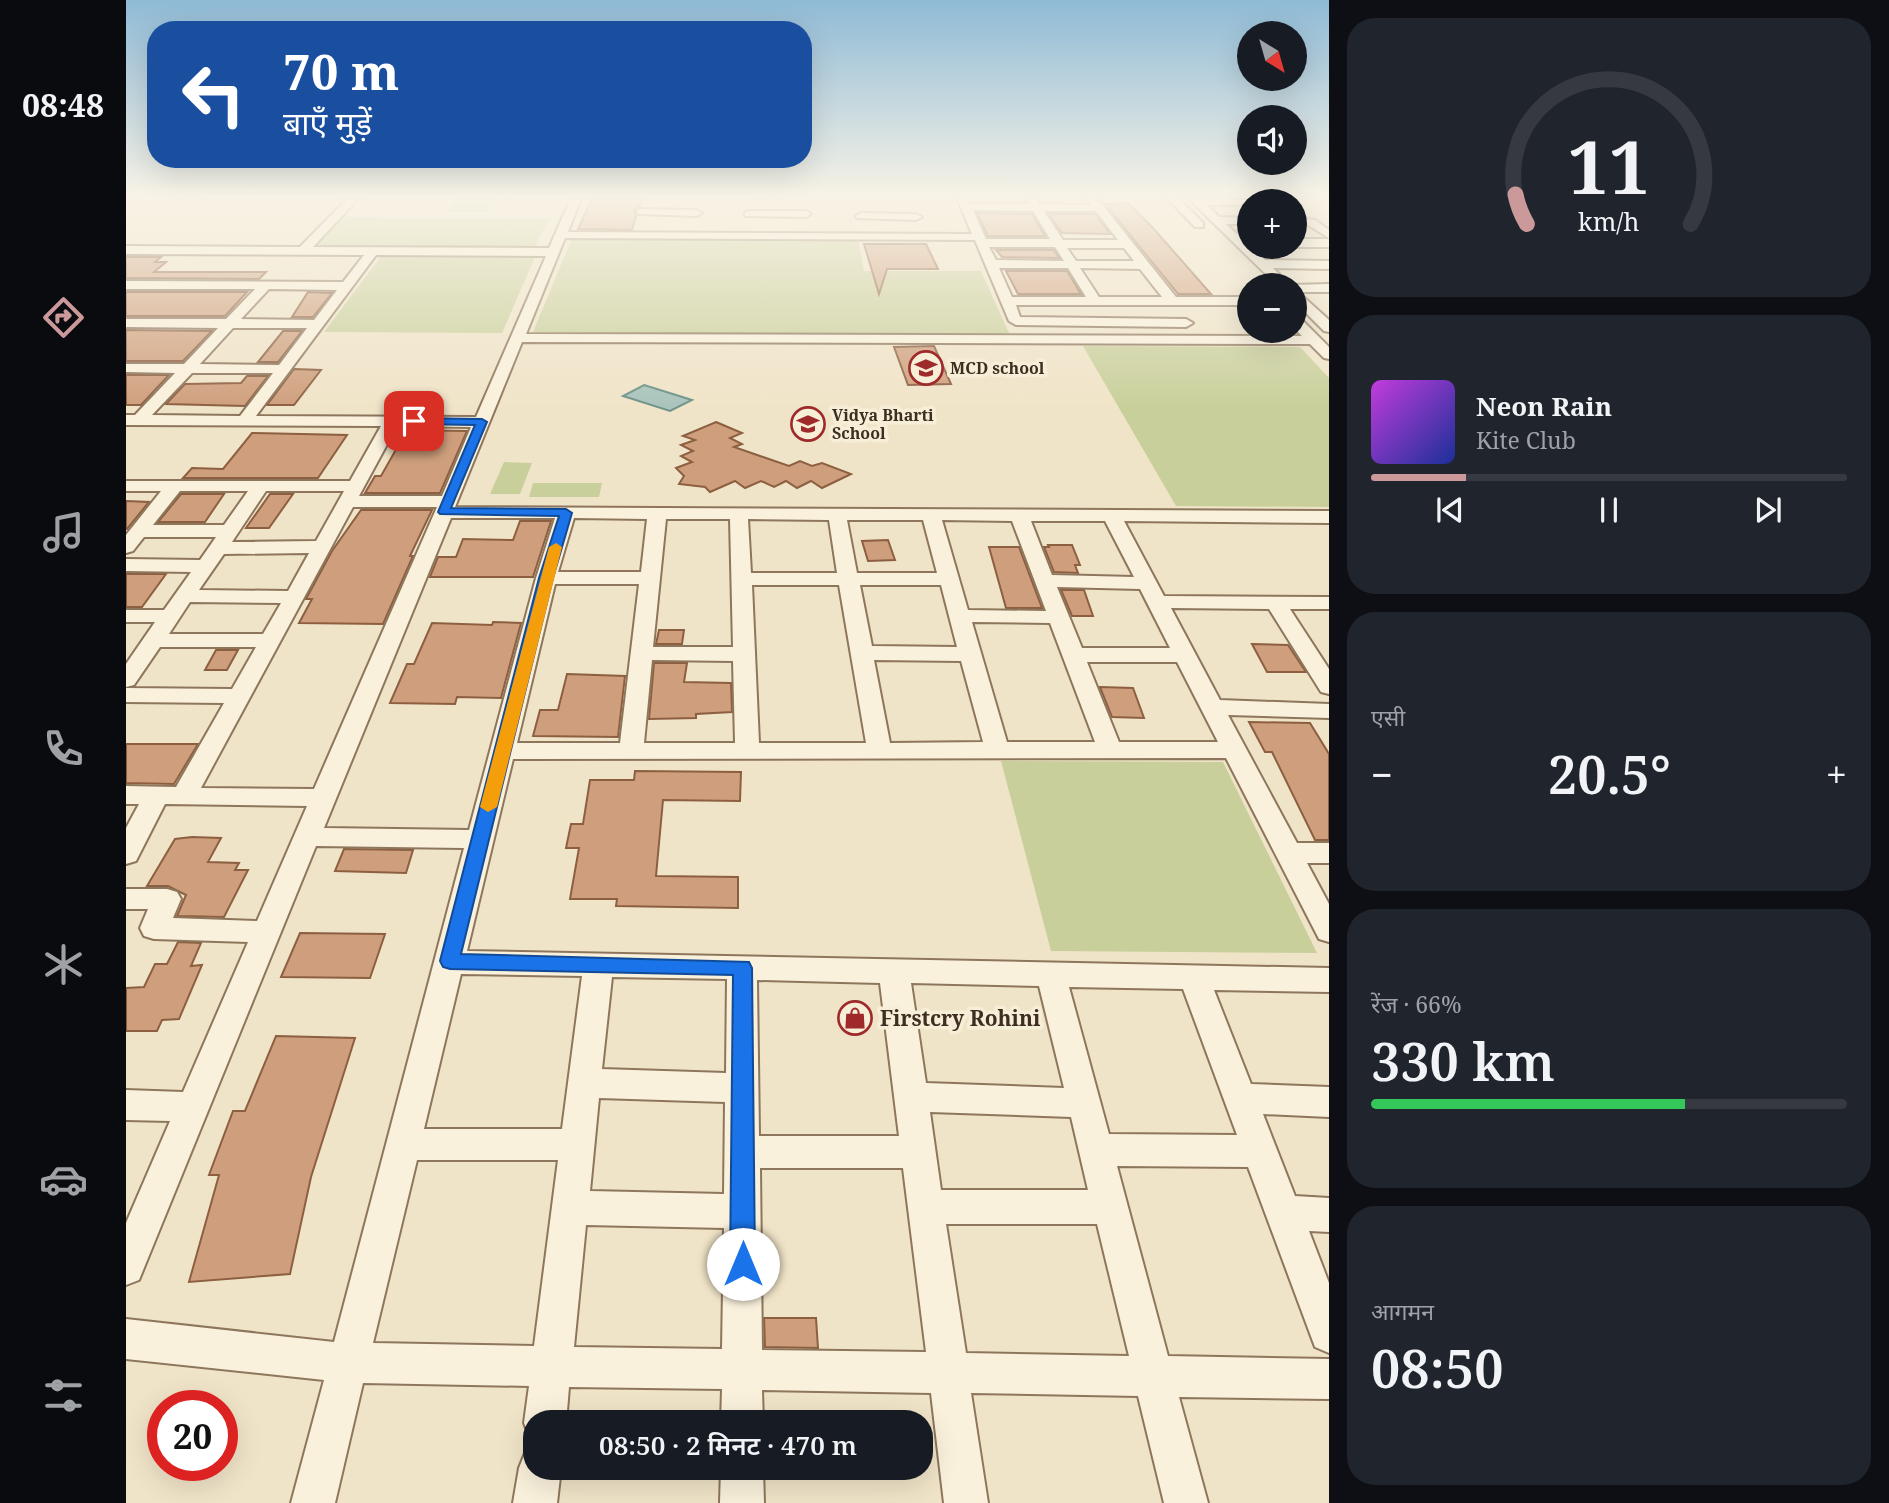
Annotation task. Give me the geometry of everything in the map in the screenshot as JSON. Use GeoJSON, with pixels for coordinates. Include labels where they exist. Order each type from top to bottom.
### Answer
{"type":"FeatureCollection","features":[{"type":"Feature","properties":{"kind":"street"},"geometry":{"type":"LineString","coordinates":[[126,339],[207,268]]}},
{"type":"Feature","properties":{"kind":"street"},"geometry":{"type":"LineString","coordinates":[[245,420],[360,268]]}},
{"type":"Feature","properties":{"kind":"street"},"geometry":{"type":"LineString","coordinates":[[126,1267],[546,268]]}},
{"type":"Feature","properties":{"kind":"street"},"geometry":{"type":"LineString","coordinates":[[993,268],[1025,339]]}},
{"type":"Feature","properties":{"kind":"street"},"geometry":{"type":"LineString","coordinates":[[1074,268],[1095,301]]}},
{"type":"Feature","properties":{"kind":"street"},"geometry":{"type":"LineString","coordinates":[[1146,268],[1172,301]]}},
{"type":"Feature","properties":{"kind":"street"},"geometry":{"type":"LineString","coordinates":[[126,285],[347,286]]}},
{"type":"Feature","properties":{"kind":"street"},"geometry":{"type":"LineString","coordinates":[[133,420],[187,369],[266,285]]}},
{"type":"Feature","properties":{"kind":"street"},"geometry":{"type":"LineString","coordinates":[[1307,293],[1329,288]]}},
{"type":"Feature","properties":{"kind":"street"},"geometry":{"type":"LineString","coordinates":[[1007,301],[1237,301]]}},
{"type":"Feature","properties":{"kind":"street"},"geometry":{"type":"LineString","coordinates":[[1307,305],[1328,325]]}},
{"type":"Feature","properties":{"kind":"street"},"geometry":{"type":"LineString","coordinates":[[1016,321],[1191,323],[1197,340]]}},
{"type":"Feature","properties":{"kind":"street"},"geometry":{"type":"LineString","coordinates":[[1126,322],[1139,339]]}},
{"type":"Feature","properties":{"kind":"street"},"geometry":{"type":"LineString","coordinates":[[126,323],[317,324]]}},
{"type":"Feature","properties":{"kind":"street"},"geometry":{"type":"LineString","coordinates":[[1307,333],[1329,355]]}},
{"type":"Feature","properties":{"kind":"street"},"geometry":{"type":"LineString","coordinates":[[517,338],[1314,340]]}},
{"type":"Feature","properties":{"kind":"street"},"geometry":{"type":"LineString","coordinates":[[126,368],[284,369]]}},
{"type":"Feature","properties":{"kind":"street"},"geometry":{"type":"LineString","coordinates":[[133,420],[482,422]]}},
{"type":"Feature","properties":{"kind":"street"},"geometry":{"type":"LineString","coordinates":[[184,796],[392,421]]}},
{"type":"Feature","properties":{"kind":"street"},"geometry":{"type":"LineString","coordinates":[[126,486],[261,486],[352,494],[446,507],[566,513],[1329,517]]}},
{"type":"Feature","properties":{"kind":"street"},"geometry":{"type":"LineString","coordinates":[[130,542],[175,486]]}},
{"type":"Feature","properties":{"kind":"street"},"geometry":{"type":"LineString","coordinates":[[126,680],[261,486]]}},
{"type":"Feature","properties":{"kind":"street"},"geometry":{"type":"LineString","coordinates":[[313,1503],[546,578],[566,513]]}},
{"type":"Feature","properties":{"kind":"street"},"geometry":{"type":"LineString","coordinates":[[631,751],[657,513]]}},
{"type":"Feature","properties":{"kind":"street"},"geometry":{"type":"LineString","coordinates":[[739,514],[747,750]]}},
{"type":"Feature","properties":{"kind":"street"},"geometry":{"type":"LineString","coordinates":[[837,514],[879,750]]}},
{"type":"Feature","properties":{"kind":"street"},"geometry":{"type":"LineString","coordinates":[[931,514],[997,750]]}},
{"type":"Feature","properties":{"kind":"street"},"geometry":{"type":"LineString","coordinates":[[1019,515],[1110,750]]}},
{"type":"Feature","properties":{"kind":"street"},"geometry":{"type":"LineString","coordinates":[[1112,516],[1329,931]]}},
{"type":"Feature","properties":{"kind":"street"},"geometry":{"type":"LineString","coordinates":[[130,542],[223,540],[322,547]]}},
{"type":"Feature","properties":{"kind":"street"},"geometry":{"type":"LineString","coordinates":[[126,565],[205,566]]}},
{"type":"Feature","properties":{"kind":"street"},"geometry":{"type":"LineString","coordinates":[[546,578],[650,578]]}},
{"type":"Feature","properties":{"kind":"street"},"geometry":{"type":"LineString","coordinates":[[741,579],[949,579]]}},
{"type":"Feature","properties":{"kind":"street"},"geometry":{"type":"LineString","coordinates":[[1044,581],[1276,603],[1329,603]]}},
{"type":"Feature","properties":{"kind":"street"},"geometry":{"type":"LineString","coordinates":[[184,596],[294,597]]}},
{"type":"Feature","properties":{"kind":"street"},"geometry":{"type":"LineString","coordinates":[[1276,603],[1329,687]]}},
{"type":"Feature","properties":{"kind":"street"},"geometry":{"type":"LineString","coordinates":[[126,617],[170,616]]}},
{"type":"Feature","properties":{"kind":"street"},"geometry":{"type":"LineString","coordinates":[[959,616],[1058,617]]}},
{"type":"Feature","properties":{"kind":"street"},"geometry":{"type":"LineString","coordinates":[[153,641],[270,640]]}},
{"type":"Feature","properties":{"kind":"street"},"geometry":{"type":"LineString","coordinates":[[642,653],[744,654]]}},
{"type":"Feature","properties":{"kind":"street"},"geometry":{"type":"LineString","coordinates":[[862,653],[970,654]]}},
{"type":"Feature","properties":{"kind":"street"},"geometry":{"type":"LineString","coordinates":[[1073,655],[1185,655]]}},
{"type":"Feature","properties":{"kind":"street"},"geometry":{"type":"LineString","coordinates":[[126,695],[239,696]]}},
{"type":"Feature","properties":{"kind":"street"},"geometry":{"type":"LineString","coordinates":[[1212,707],[1329,711]]}},
{"type":"Feature","properties":{"kind":"street"},"geometry":{"type":"LineString","coordinates":[[502,751],[1235,750]]}},
{"type":"Feature","properties":{"kind":"street"},"geometry":{"type":"LineString","coordinates":[[126,795],[323,798]]}},
{"type":"Feature","properties":{"kind":"street"},"geometry":{"type":"LineString","coordinates":[[126,854],[156,796]]}},
{"type":"Feature","properties":{"kind":"street"},"geometry":{"type":"LineString","coordinates":[[307,837],[480,839]]}},
{"type":"Feature","properties":{"kind":"street"},"geometry":{"type":"LineString","coordinates":[[1288,853],[1329,853]]}},
{"type":"Feature","properties":{"kind":"street"},"geometry":{"type":"LineString","coordinates":[[126,899],[167,899],[155,928],[267,932]]}},
{"type":"Feature","properties":{"kind":"street"},"geometry":{"type":"LineString","coordinates":[[450,961],[1329,980]]}},
{"type":"Feature","properties":{"kind":"street"},"geometry":{"type":"LineString","coordinates":[[546,1410],[598,965]]}},
{"type":"Feature","properties":{"kind":"street"},"geometry":{"type":"LineString","coordinates":[[742,968],[743,1410]]}},
{"type":"Feature","properties":{"kind":"street"},"geometry":{"type":"LineString","coordinates":[[894,971],[966,1503]]}},
{"type":"Feature","properties":{"kind":"street"},"geometry":{"type":"LineString","coordinates":[[1051,974],[1186,1503]]}},
{"type":"Feature","properties":{"kind":"street"},"geometry":{"type":"LineString","coordinates":[[1194,977],[1329,1333]]}},
{"type":"Feature","properties":{"kind":"street"},"geometry":{"type":"LineString","coordinates":[[585,1083],[743,1088]]}},
{"type":"Feature","properties":{"kind":"street"},"geometry":{"type":"LineString","coordinates":[[911,1097],[1085,1103]]}},
{"type":"Feature","properties":{"kind":"street"},"geometry":{"type":"LineString","coordinates":[[1240,1098],[1329,1102]]}},
{"type":"Feature","properties":{"kind":"street"},"geometry":{"type":"LineString","coordinates":[[126,1105],[193,1107]]}},
{"type":"Feature","properties":{"kind":"street"},"geometry":{"type":"LineString","coordinates":[[403,1144],[578,1145]]}},
{"type":"Feature","properties":{"kind":"street"},"geometry":{"type":"LineString","coordinates":[[1096,1150],[1260,1151]]}},
{"type":"Feature","properties":{"kind":"street"},"geometry":{"type":"LineString","coordinates":[[742,1152],[918,1152]]}},
{"type":"Feature","properties":{"kind":"street"},"geometry":{"type":"LineString","coordinates":[[926,1207],[1111,1207]]}},
{"type":"Feature","properties":{"kind":"street"},"geometry":{"type":"LineString","coordinates":[[570,1208],[743,1211]]}},
{"type":"Feature","properties":{"kind":"street"},"geometry":{"type":"LineString","coordinates":[[1283,1213],[1329,1216]]}},
{"type":"Feature","properties":{"kind":"street"},"geometry":{"type":"LineString","coordinates":[[126,1339],[348,1363],[1329,1380]]}},
{"type":"Feature","properties":{"kind":"street"},"geometry":{"type":"LineString","coordinates":[[536,1503],[539,1480]]}},
{"type":"Feature","properties":{"kind":"street"},"geometry":{"type":"LineString","coordinates":[[742,1480],[742,1503]]}},
{"type":"Feature","properties":{"kind":"green space"},"geometry":{"type":"Polygon","coordinates":[[[372,268],[530,268],[502,333],[324,332],[372,268]]]}},
{"type":"Feature","properties":{"kind":"green space"},"geometry":{"type":"Polygon","coordinates":[[[559,268],[863,268],[864,271],[981,271],[1010,335],[533,332],[559,268]]]}},
{"type":"Feature","properties":{"kind":"green space"},"geometry":{"type":"Polygon","coordinates":[[[1083,346],[1300,347],[1329,378],[1329,507],[1176,506],[1083,346]]]}},
{"type":"Feature","properties":{"kind":"green space"},"geometry":{"type":"Polygon","coordinates":[[[504,462],[532,463],[520,494],[490,494],[504,462]]]}},
{"type":"Feature","properties":{"kind":"green space"},"geometry":{"type":"Polygon","coordinates":[[[533,483],[602,483],[599,497],[529,497],[533,483]]]}},
{"type":"Feature","properties":{"kind":"green space"},"geometry":{"type":"Polygon","coordinates":[[[1001,761],[1223,762],[1317,953],[1051,951],[1001,761]]]}},
{"type":"Feature","properties":{"kind":"water"},"geometry":{"type":"Polygon","coordinates":[[[644,385],[692,400],[670,411],[623,396],[644,385]]]}},
{"type":"Feature","properties":{"kind":"building"},"geometry":{"type":"Polygon","coordinates":[[[126,268],[159,268],[154,272],[266,272],[259,279],[126,278],[126,268]]]}},
{"type":"Feature","properties":{"kind":"building"},"geometry":{"type":"Polygon","coordinates":[[[871,268],[938,269],[887,269],[879,294],[871,268]]]}},
{"type":"Feature","properties":{"kind":"building"},"geometry":{"type":"Polygon","coordinates":[[[1157,268],[1188,268],[1211,294],[1178,294],[1157,268]]]}},
{"type":"Feature","properties":{"kind":"building"},"geometry":{"type":"Polygon","coordinates":[[[1006,271],[1067,271],[1081,294],[1018,294],[1006,271]]]}},
{"type":"Feature","properties":{"kind":"building"},"geometry":{"type":"Polygon","coordinates":[[[126,292],[247,292],[225,316],[126,316],[126,292]]]}},
{"type":"Feature","properties":{"kind":"building"},"geometry":{"type":"Polygon","coordinates":[[[308,292],[332,293],[313,317],[292,317],[308,292]]]}},
{"type":"Feature","properties":{"kind":"building"},"geometry":{"type":"Polygon","coordinates":[[[126,330],[212,331],[183,361],[126,361],[126,330]]]}},
{"type":"Feature","properties":{"kind":"building"},"geometry":{"type":"Polygon","coordinates":[[[283,331],[302,331],[278,362],[258,362],[283,331]]]}},
{"type":"Feature","properties":{"kind":"building"},"geometry":{"type":"Polygon","coordinates":[[[934,346],[951,384],[908,385],[894,347],[934,346]]]}},
{"type":"Feature","properties":{"kind":"building"},"geometry":{"type":"Polygon","coordinates":[[[294,369],[321,370],[294,405],[267,405],[294,369]]]}},
{"type":"Feature","properties":{"kind":"building"},"geometry":{"type":"Polygon","coordinates":[[[126,375],[169,375],[141,405],[126,405],[126,375]]]}},
{"type":"Feature","properties":{"kind":"building"},"geometry":{"type":"Polygon","coordinates":[[[247,376],[268,376],[245,406],[166,404],[185,384],[241,383],[247,376]]]}},
{"type":"Feature","properties":{"kind":"building"},"geometry":{"type":"Polygon","coordinates":[[[716,422],[742,433],[730,438],[742,444],[734,447],[789,466],[800,461],[812,466],[822,463],[851,474],[822,488],[811,481],[797,488],[786,481],[774,487],[761,481],[745,488],[735,481],[710,492],[705,487],[679,484],[684,476],[676,468],[692,462],[681,456],[693,451],[681,445],[695,440],[683,436],[716,422]]]}},
{"type":"Feature","properties":{"kind":"building"},"geometry":{"type":"Polygon","coordinates":[[[407,430],[467,431],[440,493],[365,493],[375,476],[381,476],[407,430]]]}},
{"type":"Feature","properties":{"kind":"building"},"geometry":{"type":"Polygon","coordinates":[[[252,433],[347,435],[318,478],[183,478],[192,468],[223,469],[252,433]]]}},
{"type":"Feature","properties":{"kind":"building"},"geometry":{"type":"Polygon","coordinates":[[[181,494],[224,494],[205,522],[158,522],[181,494]]]}},
{"type":"Feature","properties":{"kind":"building"},"geometry":{"type":"Polygon","coordinates":[[[270,494],[293,494],[269,528],[246,528],[270,494]]]}},
{"type":"Feature","properties":{"kind":"building"},"geometry":{"type":"Polygon","coordinates":[[[126,501],[149,502],[127,529],[126,529],[126,501]]]}},
{"type":"Feature","properties":{"kind":"building"},"geometry":{"type":"Polygon","coordinates":[[[361,510],[432,510],[383,624],[299,623],[312,599],[306,599],[332,551],[361,510]]]}},
{"type":"Feature","properties":{"kind":"building"},"geometry":{"type":"Polygon","coordinates":[[[520,521],[551,521],[533,577],[430,577],[438,557],[456,557],[463,539],[513,540],[520,521]]]}},
{"type":"Feature","properties":{"kind":"building"},"geometry":{"type":"Polygon","coordinates":[[[888,540],[895,560],[868,561],[862,541],[888,540]]]}},
{"type":"Feature","properties":{"kind":"building"},"geometry":{"type":"Polygon","coordinates":[[[1048,545],[1072,545],[1080,565],[1075,565],[1078,573],[1054,572],[1044,547],[1049,547],[1048,545]]]}},
{"type":"Feature","properties":{"kind":"building"},"geometry":{"type":"Polygon","coordinates":[[[989,547],[1019,547],[1042,608],[1006,608],[989,547]]]}},
{"type":"Feature","properties":{"kind":"building"},"geometry":{"type":"Polygon","coordinates":[[[126,574],[166,574],[142,607],[126,607],[126,574]]]}},
{"type":"Feature","properties":{"kind":"building"},"geometry":{"type":"Polygon","coordinates":[[[1061,590],[1084,590],[1093,616],[1072,616],[1061,590]]]}},
{"type":"Feature","properties":{"kind":"building"},"geometry":{"type":"Polygon","coordinates":[[[493,622],[521,623],[501,698],[457,697],[455,704],[390,703],[407,664],[414,664],[432,623],[492,625],[493,622]]]}},
{"type":"Feature","properties":{"kind":"building"},"geometry":{"type":"Polygon","coordinates":[[[659,630],[684,630],[682,644],[656,644],[659,630]]]}},
{"type":"Feature","properties":{"kind":"building"},"geometry":{"type":"Polygon","coordinates":[[[1252,644],[1288,645],[1306,672],[1267,672],[1252,644]]]}},
{"type":"Feature","properties":{"kind":"building"},"geometry":{"type":"Polygon","coordinates":[[[216,650],[238,650],[227,670],[205,670],[216,650]]]}},
{"type":"Feature","properties":{"kind":"building"},"geometry":{"type":"Polygon","coordinates":[[[654,663],[687,663],[684,682],[731,683],[732,712],[696,714],[696,718],[649,719],[654,663]]]}},
{"type":"Feature","properties":{"kind":"building"},"geometry":{"type":"Polygon","coordinates":[[[567,674],[625,676],[618,737],[533,736],[540,710],[558,710],[567,674]]]}},
{"type":"Feature","properties":{"kind":"building"},"geometry":{"type":"Polygon","coordinates":[[[1100,687],[1133,688],[1144,718],[1112,717],[1100,687]]]}},
{"type":"Feature","properties":{"kind":"building"},"geometry":{"type":"Polygon","coordinates":[[[1249,722],[1310,723],[1329,754],[1329,840],[1315,840],[1272,752],[1265,752],[1249,722]]]}},
{"type":"Feature","properties":{"kind":"building"},"geometry":{"type":"Polygon","coordinates":[[[126,744],[198,744],[174,784],[126,783],[126,744]]]}},
{"type":"Feature","properties":{"kind":"building"},"geometry":{"type":"Polygon","coordinates":[[[635,771],[741,772],[740,801],[663,800],[656,876],[738,877],[738,908],[616,906],[617,899],[570,899],[579,848],[566,848],[571,824],[583,824],[590,780],[634,780],[635,771]]]}},
{"type":"Feature","properties":{"kind":"building"},"geometry":{"type":"Polygon","coordinates":[[[221,838],[208,862],[239,863],[235,870],[248,870],[224,917],[177,916],[186,895],[168,886],[147,886],[175,839],[221,838]]]}},
{"type":"Feature","properties":{"kind":"building"},"geometry":{"type":"Polygon","coordinates":[[[344,849],[413,850],[406,873],[335,871],[344,849]]]}},
{"type":"Feature","properties":{"kind":"building"},"geometry":{"type":"Polygon","coordinates":[[[300,933],[385,934],[370,978],[281,977],[300,933]]]}},
{"type":"Feature","properties":{"kind":"building"},"geometry":{"type":"Polygon","coordinates":[[[178,942],[201,943],[191,966],[202,965],[179,1019],[162,1020],[157,1031],[126,1031],[126,988],[144,987],[155,964],[167,964],[178,942]]]}},
{"type":"Feature","properties":{"kind":"building"},"geometry":{"type":"Polygon","coordinates":[[[276,1036],[355,1038],[311,1177],[290,1274],[189,1282],[219,1175],[209,1175],[233,1111],[245,1111],[276,1036]]]}},
{"type":"Feature","properties":{"kind":"building"},"geometry":{"type":"Polygon","coordinates":[[[764,1318],[816,1318],[818,1348],[765,1347],[764,1318]]]}},
{"type":"Feature","properties":{"kind":"slow traffic"},"geometry":{"type":"LineString","coordinates":[[488,807],[556,547]]}},
{"type":"Feature","properties":{"kind":"place","name":"MCD school"},"geometry":{"type":"Point","coordinates":[926,368]}},
{"type":"Feature","properties":{"kind":"place","name":"Vidya Bharti School"},"geometry":{"type":"Point","coordinates":[808,424]}},
{"type":"Feature","properties":{"kind":"place","name":"Firstcry Rohini"},"geometry":{"type":"Point","coordinates":[855,1018]}},
{"type":"Feature","properties":{"kind":"route"},"geometry":{"type":"LineString","coordinates":[[414,421],[482,422],[444,512],[566,513],[546,578],[450,961],[742,968],[743,1264]]}}]}
